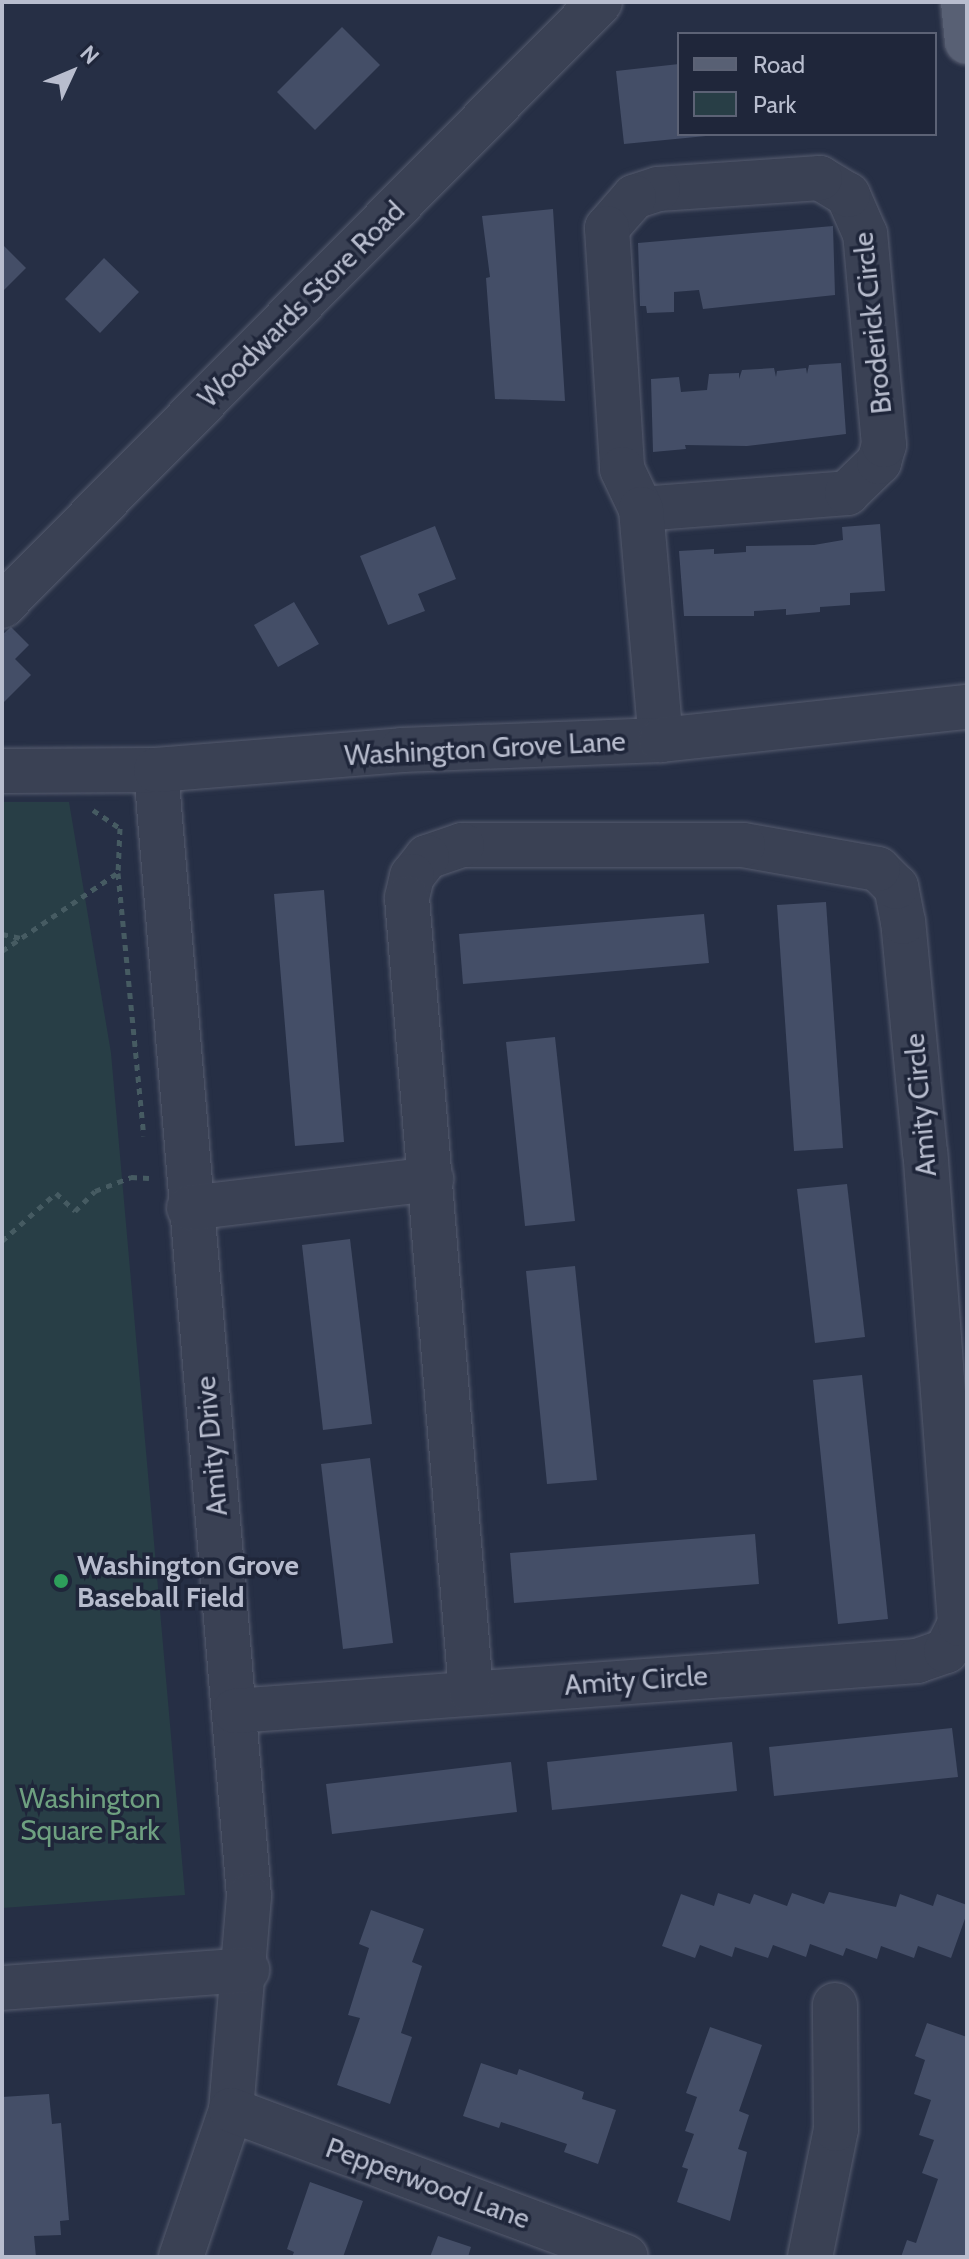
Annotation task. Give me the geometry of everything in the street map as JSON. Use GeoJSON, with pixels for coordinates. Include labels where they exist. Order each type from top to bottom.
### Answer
{"type":"FeatureCollection","features":[{"type":"Feature","properties":{"kind":"main road"},"geometry":{"type":"LineString","coordinates":[[963,2],[967,42]]}},
{"type":"Feature","properties":{"kind":"street","name":"Woodwards Store Road"},"geometry":{"type":"LineString","coordinates":[[2,606],[600,2]]}},
{"type":"Feature","properties":{"kind":"street","name":"Broderick Circle"},"geometry":{"type":"LineString","coordinates":[[641,509],[847,493],[879,462],[884,445],[865,234],[848,195],[820,178],[658,189],[620,209],[607,228],[606,262],[622,469],[641,509],[661,740]]}},
{"type":"Feature","properties":{"kind":"street","name":"Washington Grove Lane"},"geometry":{"type":"LineString","coordinates":[[2,771],[156,770],[402,750],[661,740],[967,707]]}},
{"type":"Feature","properties":{"kind":"street","name":"Amity Drive"},"geometry":{"type":"LineString","coordinates":[[156,770],[189,1208],[249,1896],[247,1970],[231,2110],[181,2257]]}},
{"type":"Feature","properties":{"kind":"street","name":"Amity Circle"},"geometry":{"type":"LineString","coordinates":[[235,1711],[471,1691],[917,1661],[946,1651],[960,1624],[925,1153],[896,887],[878,869],[858,863],[743,845],[462,845],[427,857],[412,876],[407,898],[471,1691]]}},
{"type":"Feature","properties":{"kind":"street"},"geometry":{"type":"LineString","coordinates":[[189,1208],[431,1179]]}},
{"type":"Feature","properties":{"kind":"street"},"geometry":{"type":"LineString","coordinates":[[2,1988],[247,1970]]}},
{"type":"Feature","properties":{"kind":"street"},"geometry":{"type":"LineString","coordinates":[[810,2257],[836,2129],[835,2005]]}},
{"type":"Feature","properties":{"kind":"street","name":"Pepperwood Lane"},"geometry":{"type":"LineString","coordinates":[[231,2110],[626,2257]]}},
{"type":"Feature","properties":{"kind":"path"},"geometry":{"type":"LineString","coordinates":[[84,804],[120,828],[118,873],[146,1149]]}},
{"type":"Feature","properties":{"kind":"path"},"geometry":{"type":"LineString","coordinates":[[2,951],[118,873]]}},
{"type":"Feature","properties":{"kind":"path"},"geometry":{"type":"LineString","coordinates":[[2,934],[21,938]]}},
{"type":"Feature","properties":{"kind":"path"},"geometry":{"type":"LineString","coordinates":[[2,1241],[56,1193],[75,1211],[95,1191],[131,1177],[149,1181],[147,1165]]}},
{"type":"Feature","properties":{"kind":"green space","name":"Washington Square Park"},"geometry":{"type":"Polygon","coordinates":[[[2,802],[69,802],[111,1053],[185,1895],[2,1908],[2,802]]]}},
{"type":"Feature","properties":{"kind":"building"},"geometry":{"type":"Polygon","coordinates":[[[342,27],[380,65],[315,130],[277,92],[342,27]]]}},
{"type":"Feature","properties":{"kind":"building"},"geometry":{"type":"Polygon","coordinates":[[[677,64],[677,136],[706,136],[624,144],[616,71],[677,64]]]}},
{"type":"Feature","properties":{"kind":"building"},"geometry":{"type":"Polygon","coordinates":[[[553,209],[565,401],[495,399],[486,278],[490,277],[482,216],[553,209]]]}},
{"type":"Feature","properties":{"kind":"building"},"geometry":{"type":"Polygon","coordinates":[[[833,226],[835,295],[703,309],[699,290],[674,292],[674,312],[647,313],[646,306],[640,306],[638,243],[833,226]]]}},
{"type":"Feature","properties":{"kind":"building"},"geometry":{"type":"Polygon","coordinates":[[[2,244],[26,268],[2,292],[2,244]]]}},
{"type":"Feature","properties":{"kind":"building"},"geometry":{"type":"Polygon","coordinates":[[[104,258],[139,292],[100,333],[65,299],[104,258]]]}},
{"type":"Feature","properties":{"kind":"building"},"geometry":{"type":"Polygon","coordinates":[[[841,363],[846,434],[747,446],[685,445],[686,449],[653,452],[651,379],[679,377],[681,392],[707,390],[709,374],[739,373],[739,379],[742,370],[774,368],[776,377],[777,371],[806,368],[807,374],[809,365],[841,363]]]}},
{"type":"Feature","properties":{"kind":"building"},"geometry":{"type":"Polygon","coordinates":[[[880,524],[885,591],[850,593],[850,605],[820,607],[820,612],[786,615],[786,609],[754,611],[754,616],[684,616],[679,551],[714,549],[714,554],[746,552],[746,546],[814,545],[843,540],[842,527],[880,524]]]}},
{"type":"Feature","properties":{"kind":"building"},"geometry":{"type":"Polygon","coordinates":[[[435,526],[456,579],[418,594],[425,611],[388,625],[360,556],[435,526]]]}},
{"type":"Feature","properties":{"kind":"building"},"geometry":{"type":"Polygon","coordinates":[[[294,602],[319,644],[278,667],[254,625],[294,602]]]}},
{"type":"Feature","properties":{"kind":"building"},"geometry":{"type":"Polygon","coordinates":[[[11,627],[29,645],[15,659],[31,675],[4,702],[2,635],[11,627]]]}},
{"type":"Feature","properties":{"kind":"building"},"geometry":{"type":"Polygon","coordinates":[[[324,890],[344,1142],[295,1146],[274,894],[324,890]]]}},
{"type":"Feature","properties":{"kind":"building"},"geometry":{"type":"Polygon","coordinates":[[[826,902],[843,1148],[794,1151],[777,905],[826,902]]]}},
{"type":"Feature","properties":{"kind":"building"},"geometry":{"type":"Polygon","coordinates":[[[704,914],[709,963],[463,984],[459,934],[704,914]]]}},
{"type":"Feature","properties":{"kind":"building"},"geometry":{"type":"Polygon","coordinates":[[[555,1037],[575,1221],[525,1226],[506,1042],[555,1037]]]}},
{"type":"Feature","properties":{"kind":"building"},"geometry":{"type":"Polygon","coordinates":[[[847,1184],[865,1337],[815,1343],[797,1189],[847,1184]]]}},
{"type":"Feature","properties":{"kind":"building"},"geometry":{"type":"Polygon","coordinates":[[[350,1239],[372,1424],[323,1430],[302,1245],[350,1239]]]}},
{"type":"Feature","properties":{"kind":"building"},"geometry":{"type":"Polygon","coordinates":[[[575,1266],[597,1480],[547,1484],[526,1271],[575,1266]]]}},
{"type":"Feature","properties":{"kind":"building"},"geometry":{"type":"Polygon","coordinates":[[[862,1375],[888,1619],[838,1624],[813,1380],[862,1375]]]}},
{"type":"Feature","properties":{"kind":"building"},"geometry":{"type":"Polygon","coordinates":[[[370,1458],[393,1643],[343,1649],[321,1464],[370,1458]]]}},
{"type":"Feature","properties":{"kind":"building"},"geometry":{"type":"Polygon","coordinates":[[[755,1534],[759,1584],[514,1603],[510,1553],[755,1534]]]}},
{"type":"Feature","properties":{"kind":"building"},"geometry":{"type":"Polygon","coordinates":[[[952,1728],[958,1777],[774,1796],[769,1747],[952,1728]]]}},
{"type":"Feature","properties":{"kind":"building"},"geometry":{"type":"Polygon","coordinates":[[[732,1742],[737,1791],[552,1810],[547,1762],[732,1742]]]}},
{"type":"Feature","properties":{"kind":"building"},"geometry":{"type":"Polygon","coordinates":[[[511,1762],[517,1812],[332,1834],[326,1784],[511,1762]]]}},
{"type":"Feature","properties":{"kind":"building"},"geometry":{"type":"Polygon","coordinates":[[[829,1892],[896,1907],[900,1894],[933,1906],[937,1894],[967,1905],[967,1913],[951,1958],[918,1946],[914,1958],[881,1946],[877,1959],[846,1948],[843,1956],[810,1944],[806,1957],[773,1945],[768,1958],[735,1947],[732,1957],[700,1945],[695,1958],[662,1946],[681,1894],[714,1906],[718,1893],[750,1904],[754,1894],[787,1906],[792,1893],[824,1904],[829,1892]]]}},
{"type":"Feature","properties":{"kind":"building"},"geometry":{"type":"Polygon","coordinates":[[[371,1910],[424,1929],[412,1962],[422,1966],[401,2033],[412,2037],[390,2104],[337,2085],[360,2018],[348,2015],[369,1948],[359,1944],[371,1910]]]}},
{"type":"Feature","properties":{"kind":"building"},"geometry":{"type":"Polygon","coordinates":[[[927,2023],[967,2037],[967,2257],[901,2257],[907,2240],[916,2243],[938,2179],[922,2173],[934,2140],[919,2135],[931,2100],[914,2094],[925,2060],[915,2056],[927,2023]]]}},
{"type":"Feature","properties":{"kind":"building"},"geometry":{"type":"Polygon","coordinates":[[[710,2027],[762,2045],[739,2111],[749,2115],[738,2149],[747,2152],[730,2221],[677,2202],[688,2169],[682,2167],[694,2134],[685,2131],[697,2097],[686,2093],[710,2027]]]}},
{"type":"Feature","properties":{"kind":"building"},"geometry":{"type":"Polygon","coordinates":[[[481,2063],[517,2075],[519,2069],[584,2092],[582,2099],[616,2110],[598,2164],[564,2152],[567,2144],[501,2122],[499,2128],[463,2116],[481,2063]]]}},
{"type":"Feature","properties":{"kind":"building"},"geometry":{"type":"Polygon","coordinates":[[[49,2094],[52,2124],[61,2123],[69,2220],[60,2221],[61,2235],[34,2236],[36,2257],[2,2257],[2,2097],[49,2094]]]}},
{"type":"Feature","properties":{"kind":"building"},"geometry":{"type":"Polygon","coordinates":[[[310,2182],[363,2201],[343,2257],[292,2257],[294,2252],[287,2249],[310,2182]]]}},
{"type":"Feature","properties":{"kind":"building"},"geometry":{"type":"Polygon","coordinates":[[[438,2236],[471,2247],[468,2257],[430,2257],[438,2236]]]}},
{"type":"Feature","properties":{"kind":"place","name":"Washington Grove Baseball Field"},"geometry":{"type":"Point","coordinates":[61,1581]}}]}
